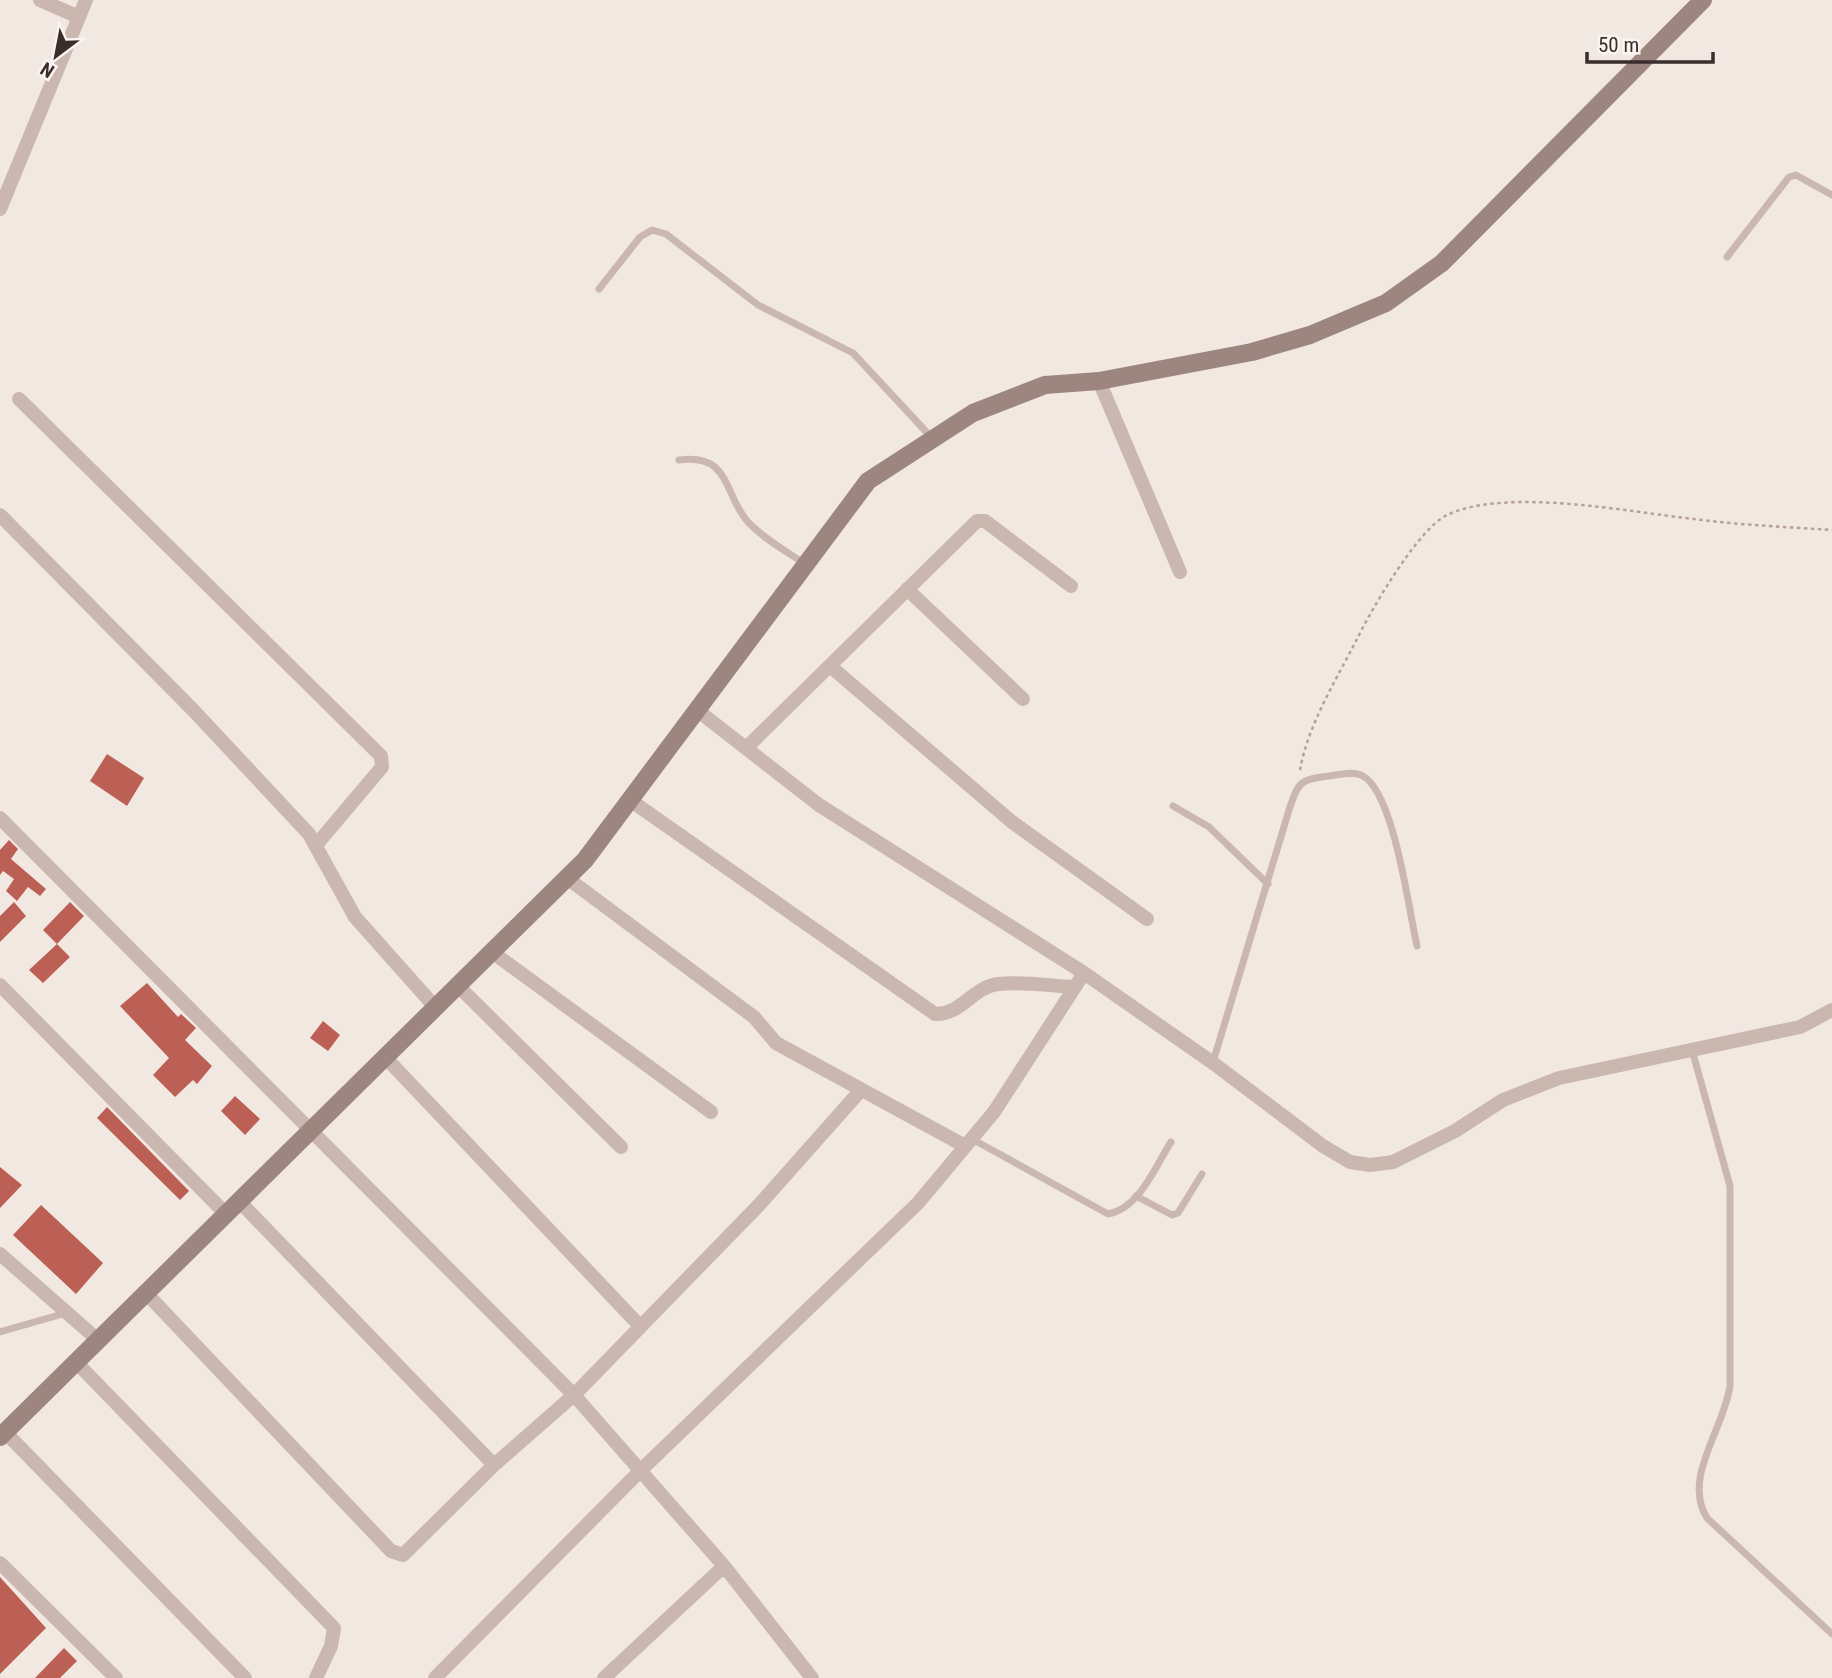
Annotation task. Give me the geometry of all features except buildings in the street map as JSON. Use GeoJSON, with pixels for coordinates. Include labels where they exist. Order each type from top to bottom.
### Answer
{"type":"FeatureCollection","features":[{"type":"Feature","properties":{"kind":"main road"},"geometry":{"type":"LineString","coordinates":[[3,1434],[585,860],[868,481],[973,413],[1045,385],[1099,381],[1252,352],[1310,335],[1385,303],[1442,263],[1703,0]]}},
{"type":"Feature","properties":{"kind":"street"},"geometry":{"type":"LineString","coordinates":[[40,0],[79,17]]}},
{"type":"Feature","properties":{"kind":"street"},"geometry":{"type":"LineString","coordinates":[[0,209],[86,0]]}},
{"type":"Feature","properties":{"kind":"street"},"geometry":{"type":"LineString","coordinates":[[1099,381],[1180,572]]}},
{"type":"Feature","properties":{"kind":"street"},"geometry":{"type":"LineString","coordinates":[[19,399],[380,756],[382,767],[317,844]]}},
{"type":"Feature","properties":{"kind":"street"},"geometry":{"type":"LineString","coordinates":[[0,515],[194,712],[317,844],[355,918],[436,1008]]}},
{"type":"Feature","properties":{"kind":"street"},"geometry":{"type":"LineString","coordinates":[[746,748],[981,520],[1072,586]]}},
{"type":"Feature","properties":{"kind":"street"},"geometry":{"type":"LineString","coordinates":[[907,590],[1023,699]]}},
{"type":"Feature","properties":{"kind":"street"},"geometry":{"type":"LineString","coordinates":[[830,666],[1002,814],[1147,919]]}},
{"type":"Feature","properties":{"kind":"street"},"geometry":{"type":"LineString","coordinates":[[697,710],[830,812],[1084,973],[1213,1063],[1323,1146],[1350,1162],[1370,1166],[1392,1162],[1455,1131],[1503,1100],[1559,1078],[1800,1027],[1832,1010]]}},
{"type":"Feature","properties":{"kind":"street"},"geometry":{"type":"LineString","coordinates":[[630,800],[935,1014],[948,1014],[983,988],[997,984],[1075,987]]}},
{"type":"Feature","properties":{"kind":"street"},"geometry":{"type":"LineString","coordinates":[[0,818],[574,1395],[724,1566],[812,1678]]}},
{"type":"Feature","properties":{"kind":"street"},"geometry":{"type":"LineString","coordinates":[[567,878],[754,1017],[776,1043],[861,1090],[968,1142]]}},
{"type":"Feature","properties":{"kind":"street"},"geometry":{"type":"LineString","coordinates":[[492,952],[711,1112]]}},
{"type":"Feature","properties":{"kind":"street"},"geometry":{"type":"LineString","coordinates":[[435,1678],[640,1471],[918,1203],[1027,1065],[1084,973]]}},
{"type":"Feature","properties":{"kind":"street"},"geometry":{"type":"LineString","coordinates":[[0,985],[233,1208],[494,1465]]}},
{"type":"Feature","properties":{"kind":"street"},"geometry":{"type":"LineString","coordinates":[[458,986],[621,1146]]}},
{"type":"Feature","properties":{"kind":"street"},"geometry":{"type":"LineString","coordinates":[[386,1058],[639,1325]]}},
{"type":"Feature","properties":{"kind":"street"},"geometry":{"type":"LineString","coordinates":[[146,1293],[397,1555],[409,1553],[494,1465],[574,1395],[639,1325],[758,1206],[861,1090]]}},
{"type":"Feature","properties":{"kind":"street"},"geometry":{"type":"LineString","coordinates":[[0,1255],[98,1340]]}},
{"type":"Feature","properties":{"kind":"street"},"geometry":{"type":"LineString","coordinates":[[76,1362],[334,1628],[331,1646],[316,1678]]}},
{"type":"Feature","properties":{"kind":"street"},"geometry":{"type":"LineString","coordinates":[[3,1434],[245,1678]]}},
{"type":"Feature","properties":{"kind":"street"},"geometry":{"type":"LineString","coordinates":[[0,1563],[116,1678]]}},
{"type":"Feature","properties":{"kind":"street"},"geometry":{"type":"LineString","coordinates":[[604,1678],[724,1566]]}},
{"type":"Feature","properties":{"kind":"lane"},"geometry":{"type":"LineString","coordinates":[[1727,257],[1789,177],[1796,175],[1832,195]]}},
{"type":"Feature","properties":{"kind":"lane"},"geometry":{"type":"LineString","coordinates":[[599,289],[640,237],[653,230],[666,234],[758,305],[853,353],[933,438]]}},
{"type":"Feature","properties":{"kind":"lane"},"geometry":{"type":"LineString","coordinates":[[679,460],[692,458],[718,468],[726,477],[745,519],[758,532],[805,565]]}},
{"type":"Feature","properties":{"kind":"lane"},"geometry":{"type":"LineString","coordinates":[[1213,1063],[1300,783],[1351,773],[1368,780],[1381,802],[1403,863],[1409,915],[1417,946]]}},
{"type":"Feature","properties":{"kind":"lane"},"geometry":{"type":"LineString","coordinates":[[1173,806],[1209,827],[1268,884]]}},
{"type":"Feature","properties":{"kind":"lane"},"geometry":{"type":"LineString","coordinates":[[1692,1050],[1731,1197],[1730,1387],[1727,1407],[1698,1480],[1700,1506],[1707,1518],[1832,1634]]}},
{"type":"Feature","properties":{"kind":"lane"},"geometry":{"type":"LineString","coordinates":[[968,1142],[1108,1214],[1119,1212],[1136,1196],[1171,1142]]}},
{"type":"Feature","properties":{"kind":"lane"},"geometry":{"type":"LineString","coordinates":[[1136,1196],[1172,1215],[1178,1213],[1202,1174]]}},
{"type":"Feature","properties":{"kind":"lane"},"geometry":{"type":"LineString","coordinates":[[0,1332],[67,1313]]}},
{"type":"Feature","properties":{"kind":"path"},"geometry":{"type":"LineString","coordinates":[[1300,783],[1301,761],[1311,734],[1376,601],[1431,528],[1448,515],[1482,506],[1557,502],[1695,520],[1832,530]]}}]}
